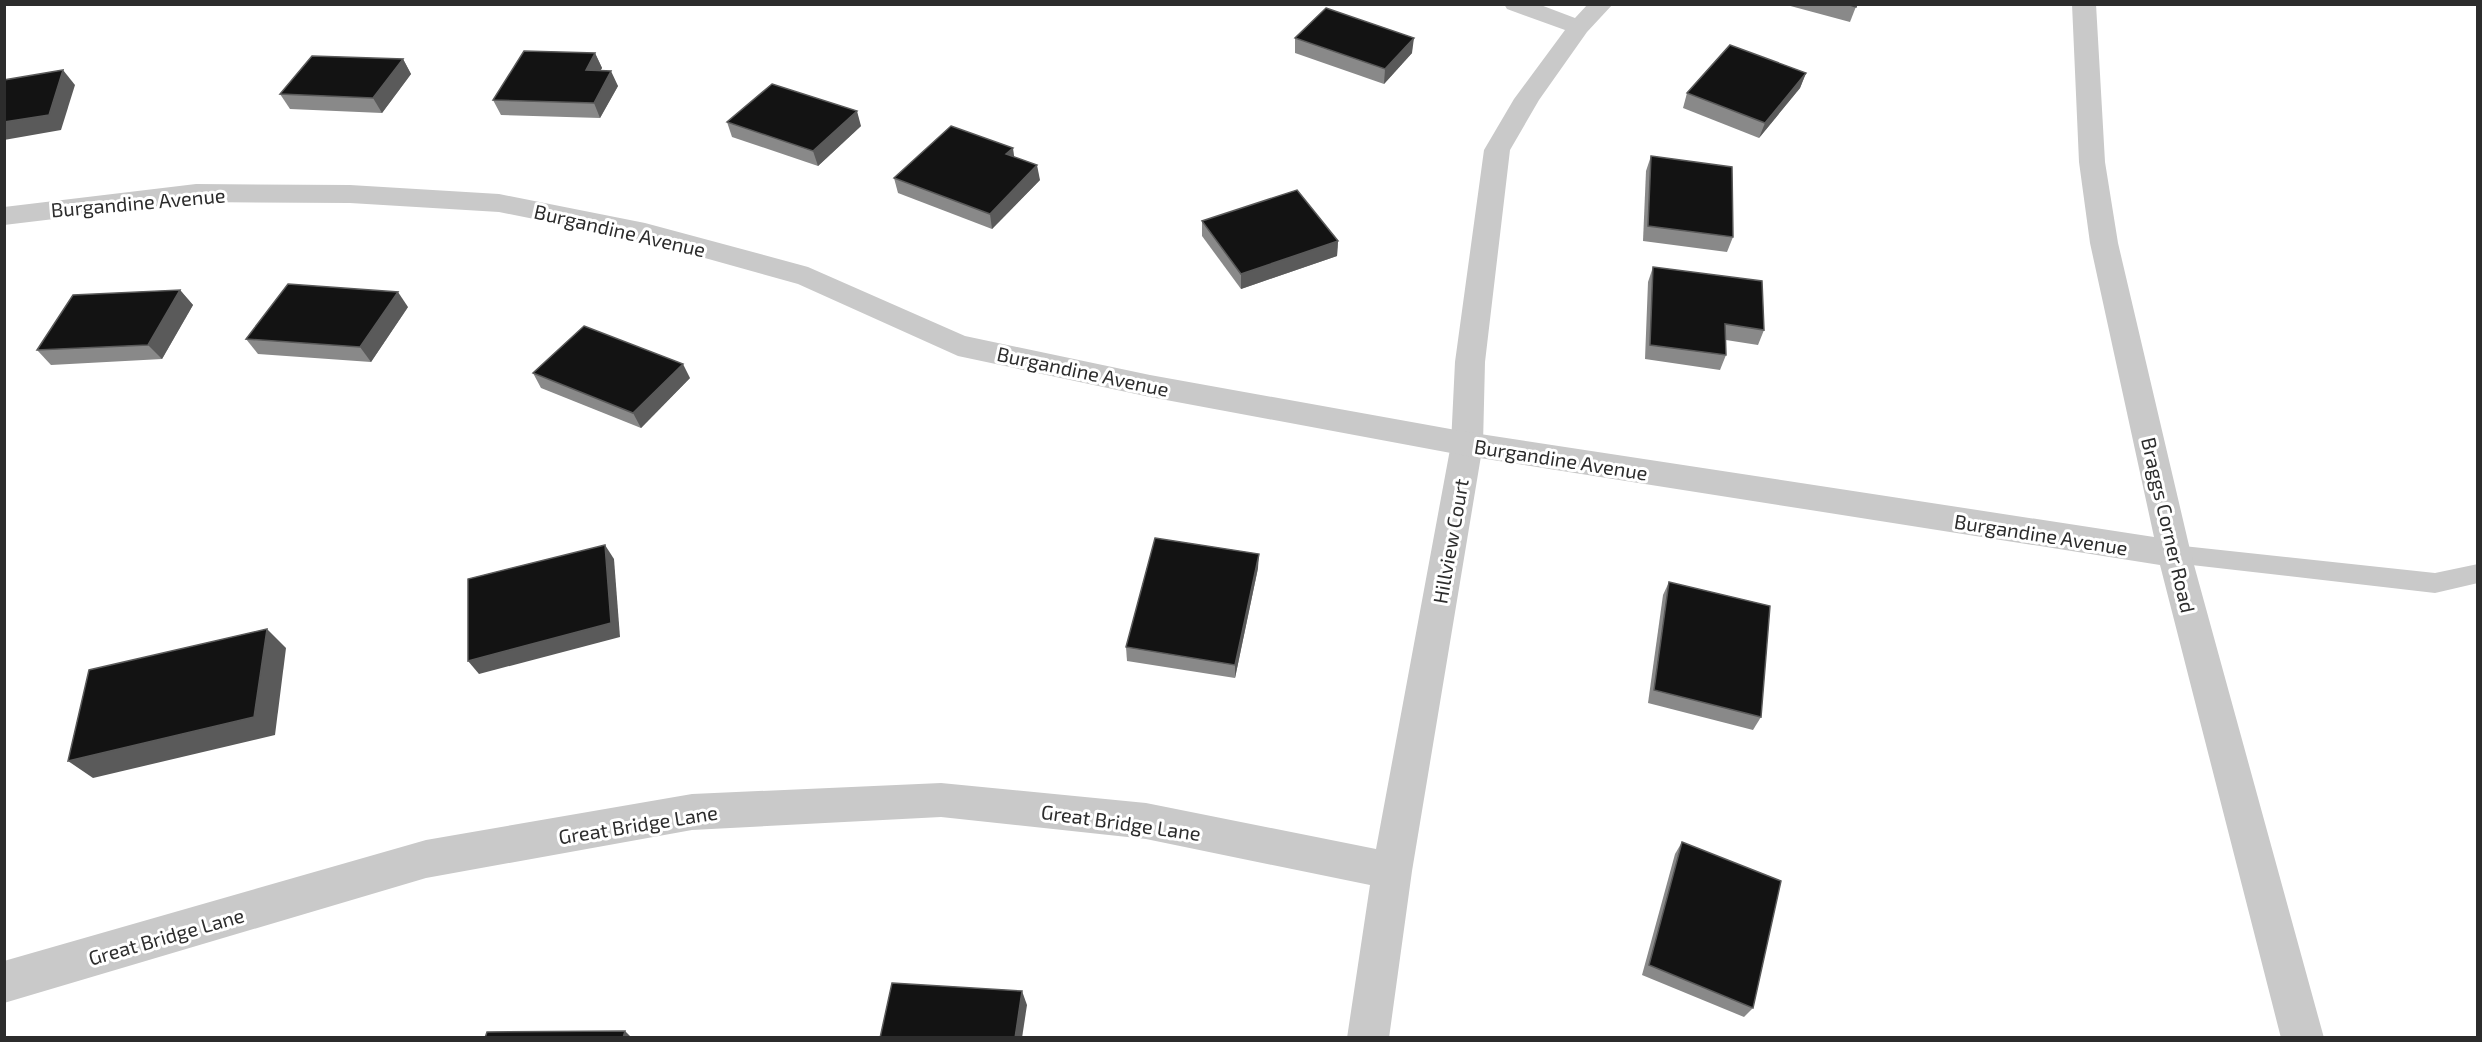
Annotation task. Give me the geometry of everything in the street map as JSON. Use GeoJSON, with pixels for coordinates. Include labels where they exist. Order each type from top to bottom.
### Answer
{"type":"FeatureCollection","features":[{"type":"Feature","properties":{"kind":"street"},"geometry":{"type":"LineString","coordinates":[[1515,4],[1579,27]]}},
{"type":"Feature","properties":{"kind":"street","name":"Hillview Court"},"geometry":{"type":"LineString","coordinates":[[1368,1038],[1392,871],[1467,444],[1470,362],[1497,150],[1527,99],[1579,27],[1602,4]]}},
{"type":"Feature","properties":{"kind":"street","name":"Braggs Corner Road"},"geometry":{"type":"LineString","coordinates":[[2085,4],[2092,162],[2104,243],[2174,554],[2303,1038]]}},
{"type":"Feature","properties":{"kind":"street","name":"Burgandine Avenue"},"geometry":{"type":"LineString","coordinates":[[4,216],[196,193],[350,194],[500,203],[645,232],[808,277],[958,345],[1150,386],[1467,444],[2174,554]]}},
{"type":"Feature","properties":{"kind":"street","name":"Great Bridge Lane"},"geometry":{"type":"LineString","coordinates":[[4,982],[426,859],[692,812],[941,800],[1146,821],[1392,871]]}},
{"type":"Feature","properties":{"kind":"lane"},"geometry":{"type":"LineString","coordinates":[[2174,554],[2434,583],[2478,573]]}},
{"type":"Feature","properties":{"kind":"building"},"geometry":{"type":"Polygon","coordinates":[[[1326,8],[1414,38],[1385,69],[1295,38],[1326,8]]]}},
{"type":"Feature","properties":{"kind":"building"},"geometry":{"type":"Polygon","coordinates":[[[1730,45],[1806,73],[1765,123],[1687,93],[1730,45]]]}},
{"type":"Feature","properties":{"kind":"building"},"geometry":{"type":"Polygon","coordinates":[[[524,51],[595,53],[586,70],[611,71],[594,103],[493,100],[524,51]]]}},
{"type":"Feature","properties":{"kind":"building"},"geometry":{"type":"Polygon","coordinates":[[[312,56],[403,59],[373,98],[280,94],[312,56]]]}},
{"type":"Feature","properties":{"kind":"building"},"geometry":{"type":"Polygon","coordinates":[[[63,70],[49,115],[4,122],[4,80],[63,70]]]}},
{"type":"Feature","properties":{"kind":"building"},"geometry":{"type":"Polygon","coordinates":[[[772,84],[857,111],[813,151],[727,122],[772,84]]]}},
{"type":"Feature","properties":{"kind":"building"},"geometry":{"type":"Polygon","coordinates":[[[951,126],[1013,148],[1006,154],[1037,165],[990,214],[894,178],[951,126]]]}},
{"type":"Feature","properties":{"kind":"building"},"geometry":{"type":"Polygon","coordinates":[[[1651,156],[1732,167],[1733,237],[1648,226],[1651,156]]]}},
{"type":"Feature","properties":{"kind":"building"},"geometry":{"type":"Polygon","coordinates":[[[1297,190],[1338,241],[1241,274],[1202,221],[1297,190]]]}},
{"type":"Feature","properties":{"kind":"building"},"geometry":{"type":"Polygon","coordinates":[[[1653,267],[1762,281],[1764,330],[1725,324],[1726,355],[1650,345],[1653,267]]]}},
{"type":"Feature","properties":{"kind":"building"},"geometry":{"type":"Polygon","coordinates":[[[288,284],[398,292],[360,347],[246,339],[288,284]]]}},
{"type":"Feature","properties":{"kind":"building"},"geometry":{"type":"Polygon","coordinates":[[[180,290],[148,345],[37,350],[73,295],[180,290]]]}},
{"type":"Feature","properties":{"kind":"building"},"geometry":{"type":"Polygon","coordinates":[[[584,326],[683,364],[633,413],[533,373],[584,326]]]}},
{"type":"Feature","properties":{"kind":"building"},"geometry":{"type":"Polygon","coordinates":[[[1155,538],[1259,554],[1235,665],[1126,647],[1155,538]]]}},
{"type":"Feature","properties":{"kind":"building"},"geometry":{"type":"Polygon","coordinates":[[[605,545],[611,623],[468,661],[468,579],[605,545]]]}},
{"type":"Feature","properties":{"kind":"building"},"geometry":{"type":"Polygon","coordinates":[[[1669,582],[1770,606],[1761,717],[1654,690],[1669,582]]]}},
{"type":"Feature","properties":{"kind":"building"},"geometry":{"type":"Polygon","coordinates":[[[267,629],[254,717],[68,761],[89,670],[267,629]]]}},
{"type":"Feature","properties":{"kind":"building"},"geometry":{"type":"Polygon","coordinates":[[[1682,842],[1781,881],[1753,1008],[1649,965],[1682,842]]]}},
{"type":"Feature","properties":{"kind":"building"},"geometry":{"type":"Polygon","coordinates":[[[892,983],[1022,991],[1015,1038],[880,1038],[892,983]]]}},
{"type":"Feature","properties":{"kind":"building"},"geometry":{"type":"Polygon","coordinates":[[[625,1031],[623,1038],[485,1038],[487,1032],[625,1031]]]}}]}
